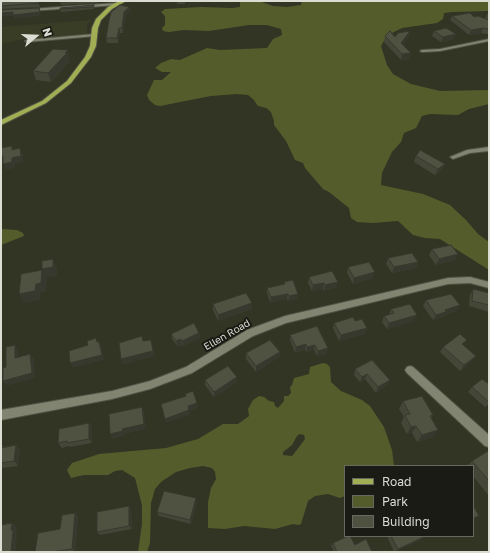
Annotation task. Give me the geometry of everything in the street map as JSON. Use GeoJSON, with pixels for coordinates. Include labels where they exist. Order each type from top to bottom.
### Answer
{"type":"FeatureCollection","features":[{"type":"Feature","properties":{"kind":"main road"},"geometry":{"type":"LineString","coordinates":[[1,123],[37,106],[64,87],[87,60],[93,46],[96,25],[101,16],[120,2]]}},
{"type":"Feature","properties":{"kind":"street"},"geometry":{"type":"LineString","coordinates":[[24,10],[120,2]]}},
{"type":"Feature","properties":{"kind":"street"},"geometry":{"type":"LineString","coordinates":[[27,40],[94,34]]}},
{"type":"Feature","properties":{"kind":"street"},"geometry":{"type":"LineString","coordinates":[[422,51],[442,50],[481,40],[489,40]]}},
{"type":"Feature","properties":{"kind":"street"},"geometry":{"type":"LineString","coordinates":[[453,157],[469,152],[489,149]]}},
{"type":"Feature","properties":{"kind":"street","name":"Ellen Road"},"geometry":{"type":"LineString","coordinates":[[1,416],[112,395],[156,384],[189,370],[259,329],[285,320],[448,281],[470,280],[489,284]]}},
{"type":"Feature","properties":{"kind":"street"},"geometry":{"type":"LineString","coordinates":[[410,370],[489,442]]}},
{"type":"Feature","properties":{"kind":"shaded area"},"geometry":{"type":"Polygon","coordinates":[[[91,20],[87,25],[87,34],[24,39],[1,44],[1,27],[91,20]]]}},
{"type":"Feature","properties":{"kind":"green space"},"geometry":{"type":"Polygon","coordinates":[[[240,1],[259,1],[273,6],[287,7],[301,5],[302,1],[489,1],[489,11],[444,13],[443,19],[437,23],[402,28],[392,33],[385,39],[381,46],[387,65],[393,74],[411,84],[440,91],[489,90],[489,104],[469,109],[458,115],[430,114],[422,116],[416,128],[404,133],[401,142],[392,152],[382,173],[381,185],[423,194],[450,205],[478,234],[489,242],[489,270],[440,239],[425,238],[413,235],[398,221],[373,223],[357,222],[351,218],[349,208],[323,189],[305,168],[303,163],[295,160],[286,141],[274,125],[271,112],[266,108],[258,106],[248,95],[237,94],[211,96],[160,106],[155,105],[149,100],[147,95],[154,80],[162,80],[171,72],[162,72],[155,68],[161,63],[171,59],[180,60],[207,48],[220,50],[267,48],[273,39],[282,35],[281,29],[267,25],[249,25],[209,31],[163,31],[162,28],[165,25],[165,16],[161,12],[165,9],[201,7],[232,8],[240,7],[240,1]]]}},
{"type":"Feature","properties":{"kind":"green space"},"geometry":{"type":"Polygon","coordinates":[[[1,229],[17,230],[23,233],[24,236],[1,245],[1,229]]]}},
{"type":"Feature","properties":{"kind":"green space"},"geometry":{"type":"Polygon","coordinates":[[[323,363],[327,364],[330,367],[331,382],[341,391],[362,400],[370,406],[384,427],[392,450],[394,465],[344,465],[344,496],[340,498],[328,494],[315,496],[308,501],[301,524],[293,524],[275,529],[244,526],[225,529],[208,528],[208,502],[211,488],[216,479],[215,472],[212,468],[203,466],[190,468],[176,472],[161,482],[155,489],[151,503],[150,543],[147,552],[138,552],[142,524],[142,505],[135,478],[122,470],[115,471],[108,475],[84,475],[71,478],[67,470],[72,463],[99,454],[166,448],[198,439],[223,424],[238,424],[249,416],[248,409],[253,400],[259,396],[264,397],[269,401],[274,402],[275,406],[278,408],[284,401],[284,396],[288,396],[291,393],[290,387],[294,378],[309,374],[310,367],[323,363]],[[300,434],[297,436],[292,445],[283,452],[283,455],[292,456],[305,439],[304,435],[300,434]]]}},
{"type":"Feature","properties":{"kind":"building"},"geometry":{"type":"Polygon","coordinates":[[[1,1],[38,1],[39,3],[1,6],[1,1]]]}},
{"type":"Feature","properties":{"kind":"building"},"geometry":{"type":"Polygon","coordinates":[[[94,5],[93,7],[60,9],[60,8],[94,5]]]}},
{"type":"Feature","properties":{"kind":"building"},"geometry":{"type":"Polygon","coordinates":[[[120,5],[129,7],[124,12],[122,28],[119,28],[117,38],[106,38],[111,12],[120,5]]]}},
{"type":"Feature","properties":{"kind":"building"},"geometry":{"type":"Polygon","coordinates":[[[39,8],[40,12],[13,15],[13,12],[1,13],[1,10],[39,8]]]}},
{"type":"Feature","properties":{"kind":"building"},"geometry":{"type":"Polygon","coordinates":[[[470,13],[474,17],[478,16],[489,20],[489,29],[483,28],[471,30],[452,16],[470,13]]]}},
{"type":"Feature","properties":{"kind":"building"},"geometry":{"type":"Polygon","coordinates":[[[446,28],[456,34],[443,37],[434,31],[446,28]]]}},
{"type":"Feature","properties":{"kind":"building"},"geometry":{"type":"Polygon","coordinates":[[[390,31],[395,37],[398,33],[410,31],[401,43],[411,53],[402,54],[385,36],[390,31]]]}},
{"type":"Feature","properties":{"kind":"building"},"geometry":{"type":"Polygon","coordinates":[[[53,49],[68,50],[65,53],[67,53],[48,73],[33,71],[53,49]]]}},
{"type":"Feature","properties":{"kind":"building"},"geometry":{"type":"Polygon","coordinates":[[[12,146],[12,150],[20,148],[21,156],[12,158],[12,162],[3,164],[1,148],[12,146]]]}},
{"type":"Feature","properties":{"kind":"building"},"geometry":{"type":"Polygon","coordinates":[[[420,150],[445,164],[438,169],[416,156],[420,150]]]}},
{"type":"Feature","properties":{"kind":"building"},"geometry":{"type":"Polygon","coordinates":[[[451,245],[458,254],[439,259],[432,249],[451,245]]]}},
{"type":"Feature","properties":{"kind":"building"},"geometry":{"type":"Polygon","coordinates":[[[412,253],[418,262],[394,267],[388,258],[412,253]]]}},
{"type":"Feature","properties":{"kind":"building"},"geometry":{"type":"Polygon","coordinates":[[[53,259],[53,267],[42,269],[42,261],[53,259]]]}},
{"type":"Feature","properties":{"kind":"building"},"geometry":{"type":"Polygon","coordinates":[[[369,262],[375,272],[354,278],[348,267],[369,262]]]}},
{"type":"Feature","properties":{"kind":"building"},"geometry":{"type":"Polygon","coordinates":[[[42,270],[41,283],[36,284],[35,291],[19,294],[21,274],[42,270]]]}},
{"type":"Feature","properties":{"kind":"building"},"geometry":{"type":"Polygon","coordinates":[[[332,271],[338,282],[325,285],[324,283],[313,285],[309,277],[332,271]]]}},
{"type":"Feature","properties":{"kind":"building"},"geometry":{"type":"Polygon","coordinates":[[[293,280],[298,294],[271,297],[267,288],[285,284],[284,282],[293,280]]]}},
{"type":"Feature","properties":{"kind":"building"},"geometry":{"type":"Polygon","coordinates":[[[473,289],[489,293],[489,305],[472,301],[473,289]]]}},
{"type":"Feature","properties":{"kind":"building"},"geometry":{"type":"Polygon","coordinates":[[[246,293],[252,303],[218,315],[213,304],[246,293]]]}},
{"type":"Feature","properties":{"kind":"building"},"geometry":{"type":"Polygon","coordinates":[[[451,294],[460,305],[436,315],[426,300],[451,294]]]}},
{"type":"Feature","properties":{"kind":"building"},"geometry":{"type":"Polygon","coordinates":[[[410,304],[417,315],[389,323],[384,316],[394,313],[391,309],[410,304]]]}},
{"type":"Feature","properties":{"kind":"building"},"geometry":{"type":"Polygon","coordinates":[[[353,317],[355,321],[362,319],[367,328],[341,335],[334,323],[353,317]]]}},
{"type":"Feature","properties":{"kind":"building"},"geometry":{"type":"Polygon","coordinates":[[[194,323],[199,333],[182,341],[181,339],[176,341],[171,334],[194,323]]]}},
{"type":"Feature","properties":{"kind":"building"},"geometry":{"type":"Polygon","coordinates":[[[317,326],[328,348],[318,351],[315,345],[307,347],[306,344],[296,347],[290,335],[317,326]]]}},
{"type":"Feature","properties":{"kind":"building"},"geometry":{"type":"Polygon","coordinates":[[[460,334],[467,340],[462,344],[476,356],[464,365],[443,347],[460,334]]]}},
{"type":"Feature","properties":{"kind":"building"},"geometry":{"type":"Polygon","coordinates":[[[142,336],[143,341],[151,340],[153,351],[121,359],[119,343],[142,336]]]}},
{"type":"Feature","properties":{"kind":"building"},"geometry":{"type":"Polygon","coordinates":[[[96,338],[97,342],[99,342],[102,355],[70,363],[69,351],[88,345],[87,341],[96,338]]]}},
{"type":"Feature","properties":{"kind":"building"},"geometry":{"type":"Polygon","coordinates":[[[270,340],[280,352],[256,366],[246,353],[270,340]]]}},
{"type":"Feature","properties":{"kind":"building"},"geometry":{"type":"Polygon","coordinates":[[[15,345],[15,358],[30,354],[32,373],[3,381],[3,368],[6,367],[6,347],[15,345]]]}},
{"type":"Feature","properties":{"kind":"building"},"geometry":{"type":"Polygon","coordinates":[[[372,360],[390,380],[378,387],[367,374],[362,377],[355,369],[372,360]]]}},
{"type":"Feature","properties":{"kind":"building"},"geometry":{"type":"Polygon","coordinates":[[[228,366],[237,377],[214,392],[205,380],[228,366]]]}},
{"type":"Feature","properties":{"kind":"building"},"geometry":{"type":"Polygon","coordinates":[[[482,379],[489,384],[489,402],[472,387],[482,379]]]}},
{"type":"Feature","properties":{"kind":"building"},"geometry":{"type":"Polygon","coordinates":[[[193,391],[197,403],[188,406],[189,410],[165,419],[161,404],[186,396],[185,394],[193,391]]]}},
{"type":"Feature","properties":{"kind":"building"},"geometry":{"type":"Polygon","coordinates":[[[422,396],[433,415],[430,416],[438,430],[422,435],[416,426],[411,427],[405,415],[410,414],[403,401],[422,396]]]}},
{"type":"Feature","properties":{"kind":"building"},"geometry":{"type":"Polygon","coordinates":[[[142,407],[144,424],[122,429],[123,431],[110,434],[109,414],[142,407]]]}},
{"type":"Feature","properties":{"kind":"building"},"geometry":{"type":"Polygon","coordinates":[[[89,423],[89,439],[58,443],[59,429],[89,423]]]}},
{"type":"Feature","properties":{"kind":"building"},"geometry":{"type":"Polygon","coordinates":[[[16,445],[14,461],[1,463],[1,448],[16,445]]]}},
{"type":"Feature","properties":{"kind":"building"},"geometry":{"type":"Polygon","coordinates":[[[488,451],[489,452],[489,481],[472,461],[488,451]]]}},
{"type":"Feature","properties":{"kind":"building"},"geometry":{"type":"Polygon","coordinates":[[[164,491],[196,498],[190,520],[157,512],[164,491]]]}},
{"type":"Feature","properties":{"kind":"building"},"geometry":{"type":"Polygon","coordinates":[[[129,506],[129,526],[97,532],[97,512],[129,506]]]}},
{"type":"Feature","properties":{"kind":"building"},"geometry":{"type":"Polygon","coordinates":[[[474,507],[479,516],[474,518],[474,507]]]}},
{"type":"Feature","properties":{"kind":"building"},"geometry":{"type":"Polygon","coordinates":[[[75,513],[72,549],[51,552],[35,552],[38,533],[60,529],[62,515],[75,513]]]}},
{"type":"Feature","properties":{"kind":"building"},"geometry":{"type":"Polygon","coordinates":[[[12,523],[11,530],[13,530],[11,552],[1,552],[1,525],[12,523]]]}},
{"type":"Feature","properties":{"kind":"building"},"geometry":{"type":"Polygon","coordinates":[[[346,537],[351,537],[355,545],[366,539],[372,552],[337,552],[333,543],[346,537]]]}},
{"type":"Feature","properties":{"kind":"building"},"geometry":{"type":"Polygon","coordinates":[[[392,537],[424,537],[398,549],[392,537]]]}}]}
